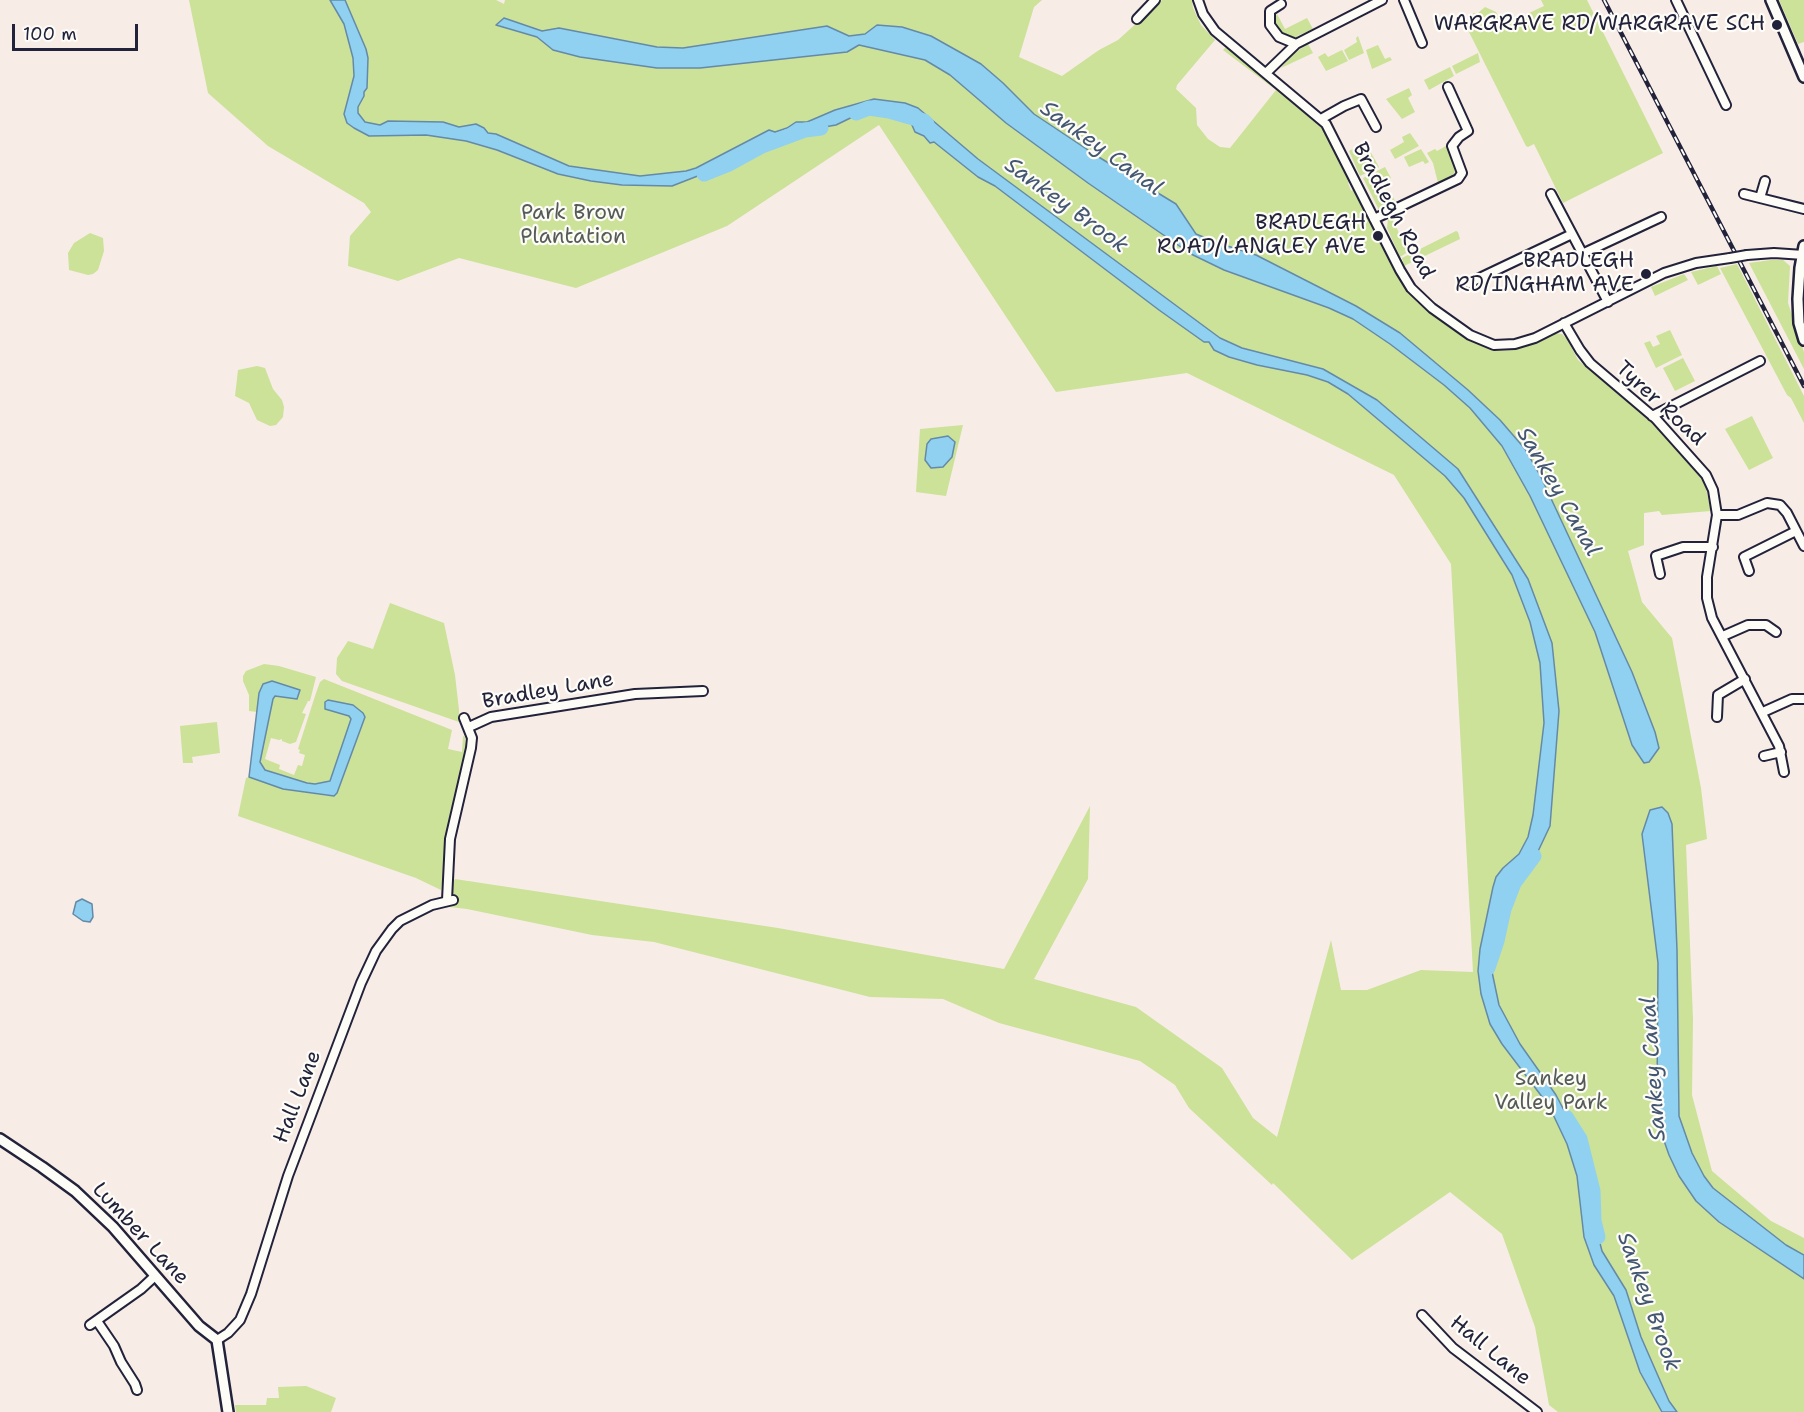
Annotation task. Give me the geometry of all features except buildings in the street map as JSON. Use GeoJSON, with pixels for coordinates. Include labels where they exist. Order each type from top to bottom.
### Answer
{"type":"FeatureCollection","features":[{"type":"Feature","properties":{"kind":"street"},"geometry":{"type":"LineString","coordinates":[[1137,19],[1155,0]]}},
{"type":"Feature","properties":{"kind":"street","name":"Bradlegh Road"},"geometry":{"type":"LineString","coordinates":[[1198,0],[1203,14],[1215,31],[1321,119],[1333,136],[1411,288],[1432,308],[1470,335],[1494,345],[1515,344],[1535,338],[1677,268],[1747,255],[1804,252]]}},
{"type":"Feature","properties":{"kind":"street"},"geometry":{"type":"LineString","coordinates":[[1266,73],[1296,44],[1382,0]]}},
{"type":"Feature","properties":{"kind":"street"},"geometry":{"type":"LineString","coordinates":[[1404,0],[1422,43]]}},
{"type":"Feature","properties":{"kind":"street"},"geometry":{"type":"LineString","coordinates":[[1676,0],[1726,105]]}},
{"type":"Feature","properties":{"kind":"street"},"geometry":{"type":"LineString","coordinates":[[1771,0],[1804,77]]}},
{"type":"Feature","properties":{"kind":"street"},"geometry":{"type":"LineString","coordinates":[[1281,4],[1270,11],[1270,25],[1279,37],[1296,44]]}},
{"type":"Feature","properties":{"kind":"street"},"geometry":{"type":"LineString","coordinates":[[1374,219],[1458,179],[1462,173],[1452,146],[1459,136],[1468,131],[1448,87]]}},
{"type":"Feature","properties":{"kind":"street"},"geometry":{"type":"LineString","coordinates":[[1321,119],[1361,99],[1376,127]]}},
{"type":"Feature","properties":{"kind":"street"},"geometry":{"type":"LineString","coordinates":[[1760,198],[1765,181]]}},
{"type":"Feature","properties":{"kind":"street"},"geometry":{"type":"LineString","coordinates":[[1551,194],[1608,302]]}},
{"type":"Feature","properties":{"kind":"street"},"geometry":{"type":"LineString","coordinates":[[1744,194],[1804,209]]}},
{"type":"Feature","properties":{"kind":"street"},"geometry":{"type":"LineString","coordinates":[[1584,253],[1661,217]]}},
{"type":"Feature","properties":{"kind":"street"},"geometry":{"type":"LineString","coordinates":[[1469,282],[1572,234]]}},
{"type":"Feature","properties":{"kind":"street"},"geometry":{"type":"LineString","coordinates":[[1804,252],[1798,299],[1799,322],[1804,340]]}},
{"type":"Feature","properties":{"kind":"street","name":"Tyrer Road"},"geometry":{"type":"LineString","coordinates":[[1564,323],[1590,363],[1652,416],[1706,475],[1713,490],[1717,515],[1707,577],[1707,598],[1712,618],[1763,712],[1781,752],[1784,772]]}},
{"type":"Feature","properties":{"kind":"street"},"geometry":{"type":"LineString","coordinates":[[1652,416],[1760,361]]}},
{"type":"Feature","properties":{"kind":"street"},"geometry":{"type":"LineString","coordinates":[[1717,515],[1738,515],[1767,503],[1780,505],[1787,513],[1804,546]]}},
{"type":"Feature","properties":{"kind":"street"},"geometry":{"type":"LineString","coordinates":[[1749,571],[1744,557],[1796,531]]}},
{"type":"Feature","properties":{"kind":"street"},"geometry":{"type":"LineString","coordinates":[[1660,574],[1656,556],[1683,547],[1713,547]]}},
{"type":"Feature","properties":{"kind":"street"},"geometry":{"type":"LineString","coordinates":[[1723,636],[1748,625],[1766,624],[1776,632]]}},
{"type":"Feature","properties":{"kind":"street"},"geometry":{"type":"LineString","coordinates":[[1717,717],[1718,695],[1745,679]]}},
{"type":"Feature","properties":{"kind":"street","name":"Bradley Lane"},"geometry":{"type":"LineString","coordinates":[[469,727],[491,717],[635,694],[703,691]]}},
{"type":"Feature","properties":{"kind":"street"},"geometry":{"type":"LineString","coordinates":[[1763,712],[1792,699],[1804,699]]}},
{"type":"Feature","properties":{"kind":"street","name":"Bradley Lane"},"geometry":{"type":"LineString","coordinates":[[450,900],[450,839],[472,738],[465,718]]}},
{"type":"Feature","properties":{"kind":"street"},"geometry":{"type":"LineString","coordinates":[[1764,756],[1781,752]]}},
{"type":"Feature","properties":{"kind":"street","name":"Hall Lane"},"geometry":{"type":"LineString","coordinates":[[217,1340],[237,1325],[244,1312],[288,1176],[361,983],[376,951],[400,921],[432,905],[450,900]]}},
{"type":"Feature","properties":{"kind":"street","name":"Lumber Lane"},"geometry":{"type":"LineString","coordinates":[[0,1139],[75,1191],[113,1227],[199,1326],[217,1340]]}},
{"type":"Feature","properties":{"kind":"street"},"geometry":{"type":"LineString","coordinates":[[137,1390],[114,1346],[94,1323],[155,1276]]}},
{"type":"Feature","properties":{"kind":"street","name":"Hall Lane"},"geometry":{"type":"LineString","coordinates":[[1422,1315],[1452,1348],[1537,1412]]}},
{"type":"Feature","properties":{"kind":"street"},"geometry":{"type":"LineString","coordinates":[[217,1340],[228,1412]]}},
{"type":"Feature","properties":{"kind":"green space","name":"Sankey Valley Park"},"geometry":{"type":"Polygon","coordinates":[[[189,0],[496,0],[504,4],[505,0],[1042,0],[1034,7],[1019,57],[1062,76],[1099,50],[1118,40],[1162,0],[1192,0],[1201,25],[1215,40],[1176,89],[1196,108],[1197,125],[1208,139],[1220,147],[1230,148],[1276,90],[1223,50],[1227,46],[1324,130],[1351,180],[1348,183],[1351,191],[1354,189],[1408,290],[1417,302],[1492,351],[1514,350],[1555,333],[1562,334],[1578,360],[1658,428],[1679,449],[1705,484],[1711,511],[1662,515],[1659,511],[1644,513],[1644,545],[1628,551],[1642,602],[1672,638],[1701,788],[1707,839],[1686,845],[1693,1019],[1692,1095],[1712,1171],[1771,1221],[1804,1238],[1804,1412],[1558,1412],[1549,1405],[1535,1327],[1502,1234],[1450,1192],[1352,1260],[1273,1183],[1272,1185],[1189,1108],[1175,1085],[1140,1061],[999,1023],[943,999],[870,997],[654,942],[592,935],[467,909],[441,906],[455,879],[778,928],[1004,969],[1090,806],[1088,879],[1034,979],[1136,1007],[1222,1068],[1253,1118],[1277,1137],[1331,940],[1341,990],[1367,990],[1421,970],[1473,972],[1451,564],[1394,475],[1187,373],[1056,392],[879,125],[727,226],[576,288],[459,258],[398,281],[348,266],[350,236],[371,212],[364,203],[268,146],[208,93],[189,0]]]}},
{"type":"Feature","properties":{"kind":"green space"},"geometry":{"type":"Polygon","coordinates":[[[1541,0],[1587,0],[1663,153],[1563,203],[1534,144],[1526,146],[1465,24],[1475,19],[1473,13],[1478,13],[1485,7],[1496,12],[1504,27],[1526,15],[1532,25],[1529,13],[1544,6],[1541,0]]]}},
{"type":"Feature","properties":{"kind":"green space"},"geometry":{"type":"Polygon","coordinates":[[[1779,0],[1804,0],[1804,42],[1798,44],[1779,0]]]}},
{"type":"Feature","properties":{"kind":"green space"},"geometry":{"type":"Polygon","coordinates":[[[1277,14],[1285,29],[1307,18],[1313,29],[1297,36],[1298,38],[1289,38],[1280,33],[1273,21],[1277,14]]]}},
{"type":"Feature","properties":{"kind":"green space"},"geometry":{"type":"Polygon","coordinates":[[[1358,36],[1364,53],[1349,60],[1344,50],[1357,42],[1358,36]]]}},
{"type":"Feature","properties":{"kind":"green space"},"geometry":{"type":"Polygon","coordinates":[[[1308,44],[1313,53],[1281,68],[1293,54],[1308,44]]]}},
{"type":"Feature","properties":{"kind":"green space"},"geometry":{"type":"Polygon","coordinates":[[[1378,45],[1385,59],[1390,57],[1392,60],[1372,69],[1366,50],[1378,45]]]}},
{"type":"Feature","properties":{"kind":"green space"},"geometry":{"type":"Polygon","coordinates":[[[1342,50],[1348,61],[1326,71],[1318,57],[1325,53],[1328,57],[1342,50]]]}},
{"type":"Feature","properties":{"kind":"green space"},"geometry":{"type":"Polygon","coordinates":[[[1478,53],[1480,62],[1456,74],[1452,66],[1478,53]]]}},
{"type":"Feature","properties":{"kind":"green space"},"geometry":{"type":"Polygon","coordinates":[[[1450,67],[1454,76],[1429,90],[1424,80],[1450,67]]]}},
{"type":"Feature","properties":{"kind":"green space"},"geometry":{"type":"Polygon","coordinates":[[[1409,88],[1412,95],[1408,98],[1415,112],[1402,119],[1386,99],[1409,88]]]}},
{"type":"Feature","properties":{"kind":"green space"},"geometry":{"type":"Polygon","coordinates":[[[1410,133],[1419,146],[1395,159],[1390,150],[1404,142],[1402,137],[1410,133]]]}},
{"type":"Feature","properties":{"kind":"green space"},"geometry":{"type":"Polygon","coordinates":[[[1362,144],[1370,151],[1379,167],[1360,176],[1349,151],[1362,144]]]}},
{"type":"Feature","properties":{"kind":"green space"},"geometry":{"type":"Polygon","coordinates":[[[1449,147],[1455,172],[1449,179],[1438,183],[1433,163],[1427,153],[1449,147]]]}},
{"type":"Feature","properties":{"kind":"green space"},"geometry":{"type":"Polygon","coordinates":[[[1421,149],[1429,162],[1425,164],[1423,161],[1409,167],[1404,157],[1421,149]]]}},
{"type":"Feature","properties":{"kind":"green space"},"geometry":{"type":"Polygon","coordinates":[[[1385,167],[1391,178],[1374,187],[1382,203],[1393,197],[1395,201],[1379,210],[1363,178],[1385,167]]]}},
{"type":"Feature","properties":{"kind":"green space"},"geometry":{"type":"Polygon","coordinates":[[[1391,216],[1408,252],[1400,257],[1387,228],[1388,219],[1391,216]]]}},
{"type":"Feature","properties":{"kind":"green space"},"geometry":{"type":"Polygon","coordinates":[[[1456,231],[1460,239],[1404,266],[1402,258],[1456,231]]]}},
{"type":"Feature","properties":{"kind":"green space"},"geometry":{"type":"Polygon","coordinates":[[[90,233],[103,238],[104,251],[98,270],[88,275],[69,270],[68,253],[74,243],[90,233]]]}},
{"type":"Feature","properties":{"kind":"green space"},"geometry":{"type":"Polygon","coordinates":[[[1783,260],[1790,266],[1788,303],[1804,352],[1804,369],[1749,263],[1783,260]]]}},
{"type":"Feature","properties":{"kind":"green space"},"geometry":{"type":"Polygon","coordinates":[[[1737,264],[1804,396],[1804,423],[1720,268],[1737,264]]]}},
{"type":"Feature","properties":{"kind":"green space"},"geometry":{"type":"Polygon","coordinates":[[[1717,266],[1721,274],[1698,285],[1691,272],[1717,266]]]}},
{"type":"Feature","properties":{"kind":"green space"},"geometry":{"type":"Polygon","coordinates":[[[1684,274],[1688,280],[1655,296],[1651,287],[1684,274]]]}},
{"type":"Feature","properties":{"kind":"green space"},"geometry":{"type":"Polygon","coordinates":[[[1670,330],[1682,355],[1656,368],[1644,343],[1650,341],[1653,347],[1660,344],[1656,336],[1670,330]]]}},
{"type":"Feature","properties":{"kind":"green space"},"geometry":{"type":"Polygon","coordinates":[[[1683,358],[1695,381],[1675,391],[1663,368],[1683,358]]]}},
{"type":"Feature","properties":{"kind":"green space"},"geometry":{"type":"Polygon","coordinates":[[[257,366],[265,368],[273,389],[282,400],[283,417],[276,425],[270,426],[257,420],[249,403],[235,396],[238,370],[257,366]]]}},
{"type":"Feature","properties":{"kind":"green space"},"geometry":{"type":"Polygon","coordinates":[[[1752,416],[1773,458],[1749,470],[1725,429],[1752,416]]]}},
{"type":"Feature","properties":{"kind":"green space"},"geometry":{"type":"Polygon","coordinates":[[[963,425],[946,496],[916,492],[920,429],[963,425]]]}},
{"type":"Feature","properties":{"kind":"green space"},"geometry":{"type":"Polygon","coordinates":[[[390,603],[444,623],[455,675],[459,722],[342,681],[336,674],[337,658],[348,641],[373,649],[390,603]]]}},
{"type":"Feature","properties":{"kind":"green space"},"geometry":{"type":"Polygon","coordinates":[[[264,664],[316,677],[310,701],[302,713],[306,714],[296,742],[290,744],[282,739],[271,738],[265,759],[280,765],[279,769],[294,775],[298,765],[302,766],[305,755],[299,753],[298,749],[320,682],[324,679],[452,730],[448,749],[462,752],[463,736],[465,737],[466,752],[452,819],[441,890],[416,878],[238,816],[246,778],[249,777],[283,789],[329,796],[365,717],[325,709],[349,716],[351,719],[330,781],[307,783],[265,770],[260,762],[273,699],[275,696],[300,690],[272,681],[259,693],[257,712],[249,711],[249,695],[243,676],[246,671],[264,664]]]}},
{"type":"Feature","properties":{"kind":"green space"},"geometry":{"type":"Polygon","coordinates":[[[217,722],[220,753],[192,757],[193,763],[183,763],[180,726],[217,722]]]}},
{"type":"Feature","properties":{"kind":"green space"},"geometry":{"type":"Polygon","coordinates":[[[306,1386],[336,1398],[331,1412],[236,1412],[235,1405],[266,1405],[267,1398],[279,1398],[278,1387],[306,1386]]]}},
{"type":"Feature","properties":{"kind":"water"},"geometry":{"type":"Polygon","coordinates":[[[330,0],[345,0],[366,49],[367,88],[358,107],[358,113],[365,122],[380,125],[388,121],[443,122],[459,127],[476,124],[488,133],[496,134],[569,166],[640,176],[686,171],[769,130],[775,132],[796,122],[807,122],[835,110],[874,99],[905,103],[918,108],[978,159],[1220,338],[1242,348],[1323,369],[1377,400],[1458,469],[1528,579],[1552,643],[1559,711],[1550,826],[1533,862],[1510,883],[1491,967],[1499,1005],[1520,1044],[1556,1095],[1579,1139],[1588,1174],[1591,1209],[1602,1251],[1626,1290],[1641,1337],[1669,1401],[1677,1412],[1662,1412],[1640,1372],[1614,1296],[1594,1265],[1584,1237],[1577,1176],[1567,1144],[1549,1106],[1502,1044],[1490,1024],[1481,994],[1478,971],[1480,949],[1493,887],[1496,877],[1503,868],[1519,854],[1528,837],[1533,815],[1544,723],[1540,663],[1530,622],[1512,575],[1464,498],[1445,476],[1348,394],[1328,382],[1307,375],[1257,365],[1214,350],[1209,342],[1204,342],[1159,310],[995,186],[978,177],[934,142],[930,143],[924,136],[915,132],[908,116],[871,108],[836,125],[807,130],[782,138],[731,163],[672,186],[622,185],[591,181],[558,174],[497,150],[466,141],[426,135],[369,136],[354,128],[347,123],[344,114],[354,76],[353,58],[344,24],[330,0]]]}},
{"type":"Feature","properties":{"kind":"water"},"geometry":{"type":"Polygon","coordinates":[[[504,18],[542,31],[559,28],[657,47],[683,48],[827,26],[849,36],[865,34],[877,25],[902,27],[931,36],[981,64],[1034,114],[1176,204],[1196,234],[1256,255],[1356,306],[1400,333],[1500,420],[1525,449],[1541,477],[1632,672],[1659,748],[1649,762],[1644,763],[1632,745],[1595,632],[1530,496],[1502,446],[1470,408],[1444,385],[1353,319],[1224,270],[1191,254],[1088,183],[1006,123],[950,75],[925,60],[859,45],[847,52],[700,68],[657,68],[580,57],[553,50],[537,37],[496,25],[504,18]]]}},
{"type":"Feature","properties":{"kind":"water"},"geometry":{"type":"Polygon","coordinates":[[[948,436],[955,442],[952,457],[943,467],[931,468],[925,460],[927,444],[931,439],[948,436]]]}},
{"type":"Feature","properties":{"kind":"water"},"geometry":{"type":"Polygon","coordinates":[[[272,681],[300,690],[297,699],[275,696],[273,699],[260,762],[265,770],[307,783],[330,781],[351,719],[349,716],[325,709],[325,702],[328,700],[353,705],[363,713],[365,717],[334,796],[283,789],[249,777],[259,693],[263,684],[272,681]]]}},
{"type":"Feature","properties":{"kind":"water"},"geometry":{"type":"Polygon","coordinates":[[[1662,807],[1668,813],[1672,824],[1677,950],[1679,1116],[1692,1153],[1713,1188],[1786,1245],[1804,1255],[1804,1279],[1719,1222],[1696,1201],[1679,1176],[1662,1135],[1657,1095],[1658,963],[1642,834],[1650,810],[1662,807]]]}},
{"type":"Feature","properties":{"kind":"water"},"geometry":{"type":"Polygon","coordinates":[[[82,899],[92,904],[93,917],[90,922],[83,921],[73,914],[76,902],[82,899]]]}},
{"type":"Feature","properties":{"kind":"waterway","name":"Sankey Brook"},"geometry":{"type":"LineString","coordinates":[[856,113],[869,108],[889,111],[924,121],[927,124]]}},
{"type":"Feature","properties":{"kind":"waterway","name":"Sankey Brook"},"geometry":{"type":"LineString","coordinates":[[704,174],[729,164],[762,146],[805,130],[821,128]]}},
{"type":"Feature","properties":{"kind":"waterway","name":"Sankey Brook"},"geometry":{"type":"LineString","coordinates":[[1488,968],[1504,909],[1514,883],[1534,856]]}},
{"type":"Feature","properties":{"kind":"waterway","name":"Sankey Brook"},"geometry":{"type":"LineString","coordinates":[[1566,1117],[1580,1139],[1593,1191],[1594,1221],[1598,1237]]}},
{"type":"Feature","properties":{"kind":"railway"},"geometry":{"type":"LineString","coordinates":[[1604,0],[1804,386]]}},
{"type":"Feature","properties":{"kind":"place","name":"WARGRAVE RD/WARGRAVE SCH"},"geometry":{"type":"Point","coordinates":[1777,25]}},
{"type":"Feature","properties":{"kind":"place","name":"BRADLEGH ROAD/LANGLEY AVE"},"geometry":{"type":"Point","coordinates":[1378,236]}},
{"type":"Feature","properties":{"kind":"place","name":"BRADLEGH RD/INGHAM AVE"},"geometry":{"type":"Point","coordinates":[1646,274]}},
{"type":"Feature","properties":{"kind":"water label","name":"Sankey Canal"},"geometry":{"type":"Point","coordinates":[1101,149]}},
{"type":"Feature","properties":{"kind":"water label","name":"Sankey Canal"},"geometry":{"type":"Point","coordinates":[1558,492]}},
{"type":"Feature","properties":{"kind":"water label","name":"Sankey Canal"},"geometry":{"type":"Point","coordinates":[1654,1069]}},
{"type":"Feature","properties":{"kind":"park label","name":"Park Brow Plantation"},"geometry":{"type":"Point","coordinates":[573,226]}}]}
